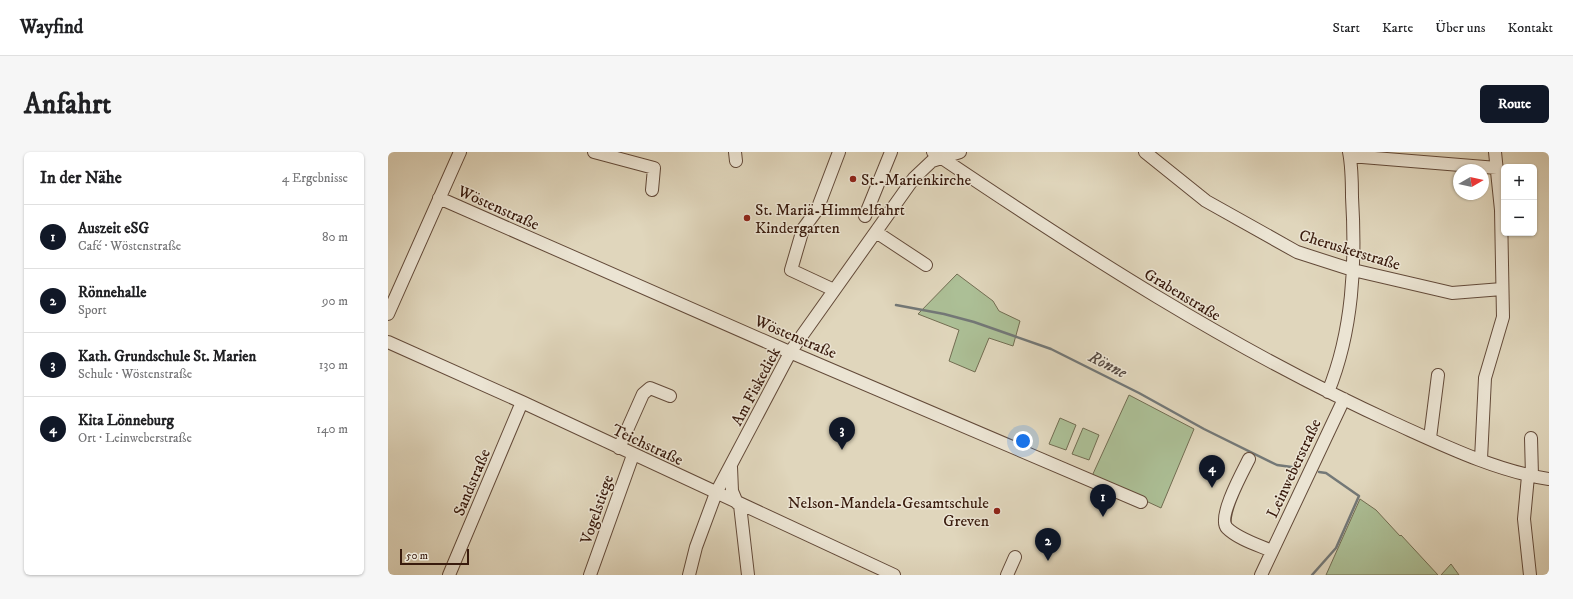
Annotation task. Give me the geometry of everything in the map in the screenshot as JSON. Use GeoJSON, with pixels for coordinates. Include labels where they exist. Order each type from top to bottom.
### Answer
{"type":"FeatureCollection","features":[{"type":"Feature","properties":{"kind":"street"},"geometry":{"type":"LineString","coordinates":[[388,314],[460,152]]}},
{"type":"Feature","properties":{"kind":"street"},"geometry":{"type":"LineString","coordinates":[[594,152],[654,168],[652,190]]}},
{"type":"Feature","properties":{"kind":"street"},"geometry":{"type":"LineString","coordinates":[[834,290],[791,270],[803,229],[817,210],[839,152]]}},
{"type":"Feature","properties":{"kind":"street"},"geometry":{"type":"LineString","coordinates":[[865,216],[891,152]]}},
{"type":"Feature","properties":{"kind":"street","name":"Am Fiskediek"},"geometry":{"type":"LineString","coordinates":[[689,575],[696,547],[716,493],[791,351],[914,178],[937,155],[960,152]]}},
{"type":"Feature","properties":{"kind":"street","name":"Cheruskerstraße"},"geometry":{"type":"LineString","coordinates":[[1145,152],[1206,201],[1297,252],[1353,270],[1452,294],[1502,289]]}},
{"type":"Feature","properties":{"kind":"street"},"geometry":{"type":"LineString","coordinates":[[1481,459],[1485,378],[1503,317],[1501,210],[1495,152]]}},
{"type":"Feature","properties":{"kind":"street"},"geometry":{"type":"LineString","coordinates":[[1328,392],[1344,342],[1348,322],[1353,270],[1353,209],[1350,154],[1497,168]]}},
{"type":"Feature","properties":{"kind":"street","name":"Grabenstraße"},"geometry":{"type":"LineString","coordinates":[[937,155],[1130,281],[1230,341],[1344,400],[1430,438],[1481,459],[1530,476],[1549,479]]}},
{"type":"Feature","properties":{"kind":"street","name":"Wöstenstraße"},"geometry":{"type":"LineString","coordinates":[[440,198],[1141,502]]}},
{"type":"Feature","properties":{"kind":"street"},"geometry":{"type":"LineString","coordinates":[[876,232],[926,265]]}},
{"type":"Feature","properties":{"kind":"street","name":"Teichstraße"},"geometry":{"type":"LineString","coordinates":[[388,342],[522,402],[876,570],[894,575]]}},
{"type":"Feature","properties":{"kind":"street"},"geometry":{"type":"LineString","coordinates":[[1430,438],[1438,375]]}},
{"type":"Feature","properties":{"kind":"street"},"geometry":{"type":"LineString","coordinates":[[619,448],[647,389],[650,388],[670,396]]}},
{"type":"Feature","properties":{"kind":"street","name":"Leinweberstraße"},"geometry":{"type":"LineString","coordinates":[[1261,575],[1344,400]]}},
{"type":"Feature","properties":{"kind":"street","name":"Sandstraße"},"geometry":{"type":"LineString","coordinates":[[450,575],[522,402]]}},
{"type":"Feature","properties":{"kind":"street"},"geometry":{"type":"LineString","coordinates":[[1530,575],[1524,519],[1530,476],[1531,438]]}},
{"type":"Feature","properties":{"kind":"street","name":"Vogelstiege"},"geometry":{"type":"LineString","coordinates":[[590,575],[633,454]]}},
{"type":"Feature","properties":{"kind":"street"},"geometry":{"type":"LineString","coordinates":[[1249,459],[1225,512],[1226,527],[1236,534],[1272,551]]}},
{"type":"Feature","properties":{"kind":"street"},"geometry":{"type":"LineString","coordinates":[[731,466],[732,490],[739,504],[748,575]]}},
{"type":"Feature","properties":{"kind":"street"},"geometry":{"type":"LineString","coordinates":[[1007,575],[1015,557]]}},
{"type":"Feature","properties":{"kind":"green space"},"geometry":{"type":"Polygon","coordinates":[[[957,274],[993,301],[999,311],[1020,321],[1013,346],[989,338],[975,372],[949,361],[959,330],[918,314],[957,274]]]}},
{"type":"Feature","properties":{"kind":"green space"},"geometry":{"type":"Polygon","coordinates":[[[1129,395],[1194,429],[1161,508],[1092,476],[1129,395]]]}},
{"type":"Feature","properties":{"kind":"green space"},"geometry":{"type":"Polygon","coordinates":[[[1060,418],[1076,425],[1066,450],[1049,444],[1060,418]]]}},
{"type":"Feature","properties":{"kind":"green space"},"geometry":{"type":"Polygon","coordinates":[[[1083,428],[1099,435],[1089,460],[1072,454],[1083,428]]]}},
{"type":"Feature","properties":{"kind":"green space"},"geometry":{"type":"Polygon","coordinates":[[[1360,499],[1376,510],[1438,575],[1326,575],[1360,499]]]}},
{"type":"Feature","properties":{"kind":"green space"},"geometry":{"type":"Polygon","coordinates":[[[1451,564],[1459,575],[1441,575],[1451,564]]]}},
{"type":"Feature","properties":{"kind":"waterway","name":"Rönne"},"geometry":{"type":"LineString","coordinates":[[896,305],[944,314],[974,322],[1051,349],[1139,393],[1204,429],[1277,465],[1299,468]]}},
{"type":"Feature","properties":{"kind":"waterway","name":"Rönne"},"geometry":{"type":"LineString","coordinates":[[1312,575],[1336,548],[1359,496],[1326,473],[1319,472]]}},
{"type":"Feature","properties":{"kind":"place","name":"St.-Marienkirche"},"geometry":{"type":"Point","coordinates":[853,179]}},
{"type":"Feature","properties":{"kind":"place","name":"St. Mariä-Himmelfahrt Kindergarten"},"geometry":{"type":"Point","coordinates":[747,218]}},
{"type":"Feature","properties":{"kind":"place","name":"Kath. Grundschule St. Marien"},"geometry":{"type":"Point","coordinates":[842,450]}},
{"type":"Feature","properties":{"kind":"place","name":"Kita Lönneburg"},"geometry":{"type":"Point","coordinates":[1212,488]}},
{"type":"Feature","properties":{"kind":"place","name":"Nelson-Mandela-Gesamtschule Greven"},"geometry":{"type":"Point","coordinates":[997,511]}},
{"type":"Feature","properties":{"kind":"place","name":"Auszeit eSG"},"geometry":{"type":"Point","coordinates":[1103,517]}},
{"type":"Feature","properties":{"kind":"place","name":"Rönnehalle"},"geometry":{"type":"Point","coordinates":[1048,561]}}]}
